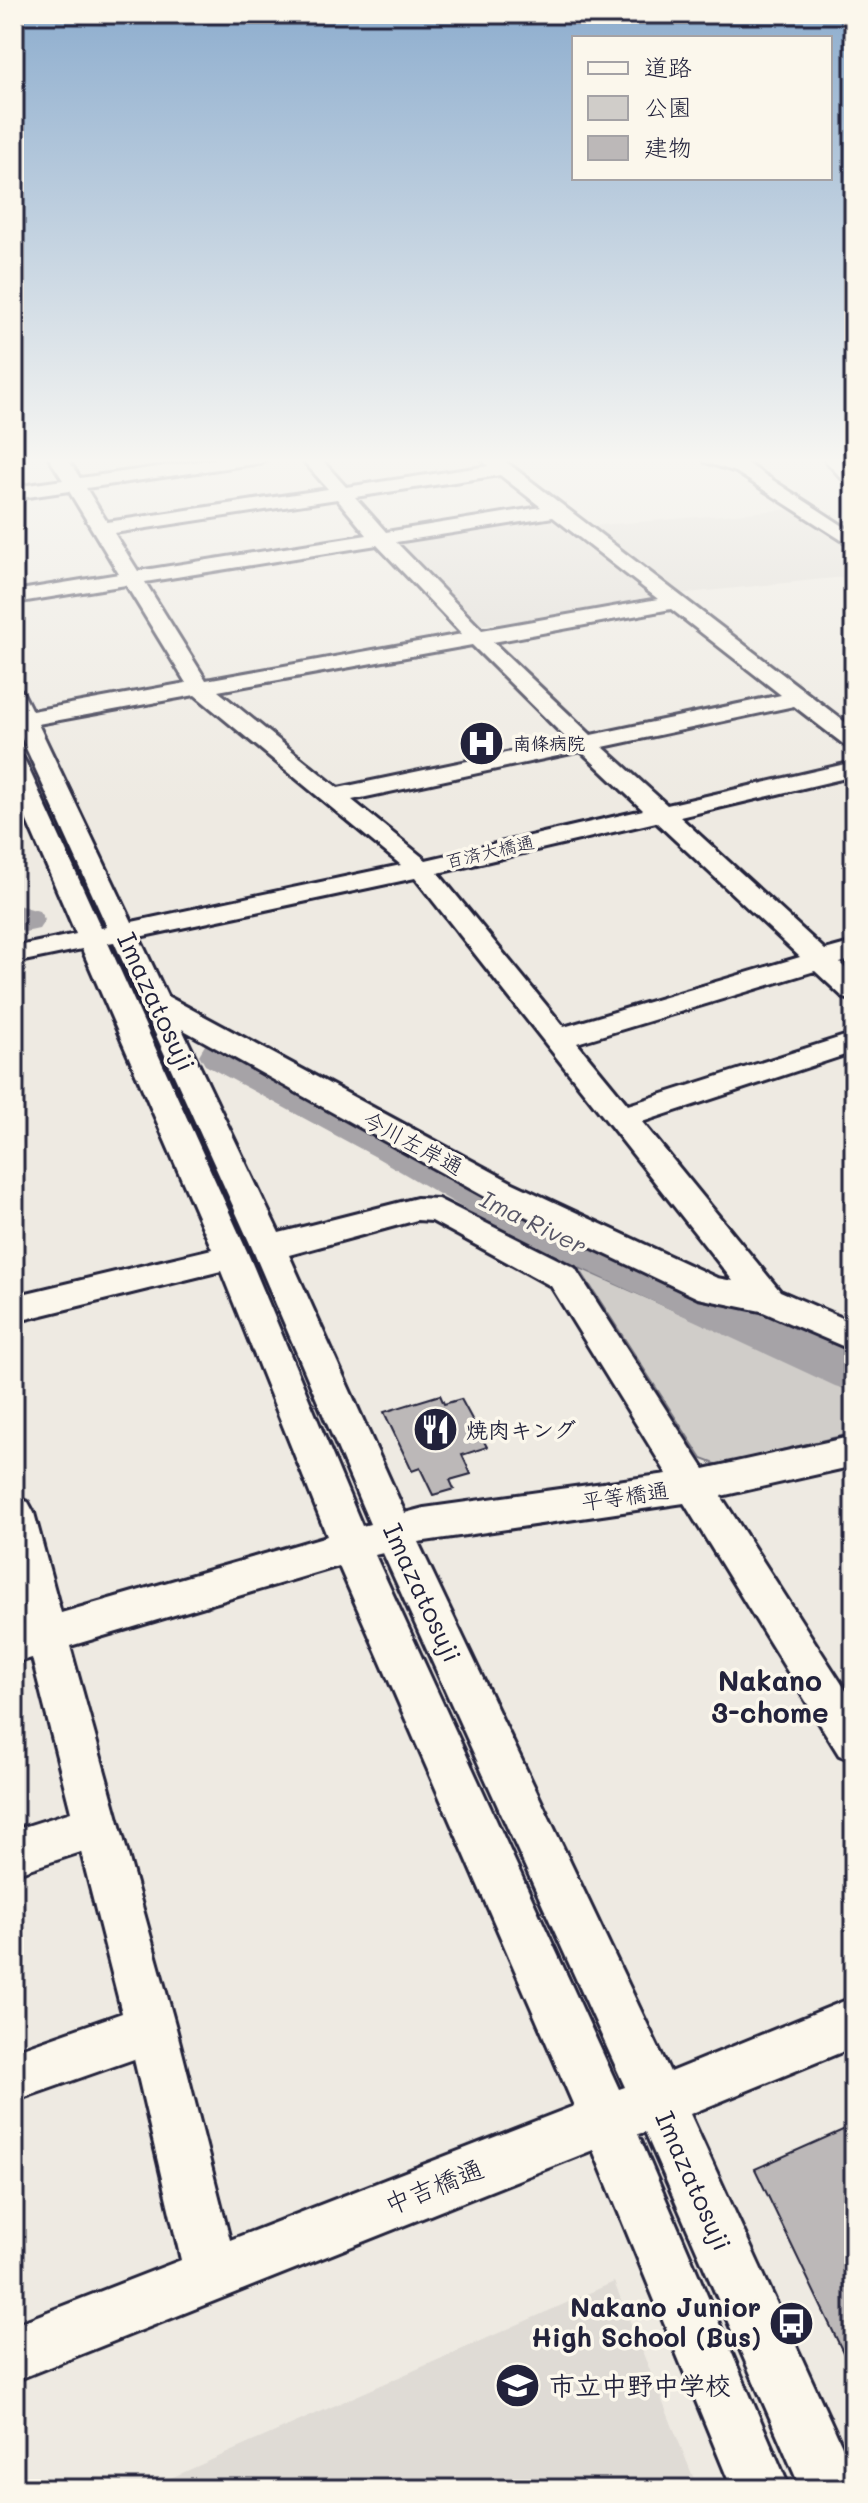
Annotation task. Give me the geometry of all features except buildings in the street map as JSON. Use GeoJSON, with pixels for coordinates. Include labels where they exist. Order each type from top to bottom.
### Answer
{"type":"FeatureCollection","features":[{"type":"Feature","properties":{"kind":"street"},"geometry":{"type":"LineString","coordinates":[[129,575],[200,688],[421,869],[768,1300]]}},
{"type":"Feature","properties":{"kind":"street"},"geometry":{"type":"LineString","coordinates":[[14,597],[151,575]]}},
{"type":"Feature","properties":{"kind":"street"},"geometry":{"type":"LineString","coordinates":[[416,575],[475,638],[585,743],[854,992]]}},
{"type":"Feature","properties":{"kind":"street"},"geometry":{"type":"LineString","coordinates":[[642,575],[854,741]]}},
{"type":"Feature","properties":{"kind":"street"},"geometry":{"type":"LineString","coordinates":[[17,712],[200,688],[677,602]]}},
{"type":"Feature","properties":{"kind":"street"},"geometry":{"type":"LineString","coordinates":[[331,797],[799,698]]}},
{"type":"Feature","properties":{"kind":"street","name":"Imazatosuji"},"geometry":{"type":"LineString","coordinates":[[17,712],[108,937],[251,1252],[393,1532],[658,2102],[831,2489]]}},
{"type":"Feature","properties":{"kind":"street","name":"Imazatosuji"},"geometry":{"type":"LineString","coordinates":[[14,763],[26,823],[156,1002],[251,1252],[350,1544],[606,2119],[761,2489]]}},
{"type":"Feature","properties":{"kind":"street","name":"百済大橋通"},"geometry":{"type":"LineString","coordinates":[[14,955],[421,869],[854,769]]}},
{"type":"Feature","properties":{"kind":"street"},"geometry":{"type":"LineString","coordinates":[[560,1038],[854,950]]}},
{"type":"Feature","properties":{"kind":"street","name":"今川左岸通"},"geometry":{"type":"LineString","coordinates":[[156,1002],[501,1191],[710,1289],[768,1300],[854,1338]]}},
{"type":"Feature","properties":{"kind":"street"},"geometry":{"type":"LineString","coordinates":[[623,1117],[854,1042]]}},
{"type":"Feature","properties":{"kind":"street"},"geometry":{"type":"LineString","coordinates":[[14,1309],[417,1209],[438,1210],[563,1277],[854,1741]]}},
{"type":"Feature","properties":{"kind":"street","name":"平等橋通"},"geometry":{"type":"LineString","coordinates":[[350,1544],[424,1524],[696,1486],[854,1451]]}},
{"type":"Feature","properties":{"kind":"street"},"geometry":{"type":"LineString","coordinates":[[14,1513],[31,1640],[97,1825],[212,2276]]}},
{"type":"Feature","properties":{"kind":"street"},"geometry":{"type":"LineString","coordinates":[[31,1640],[350,1544]]}},
{"type":"Feature","properties":{"kind":"street"},"geometry":{"type":"LineString","coordinates":[[14,1852],[97,1825]]}},
{"type":"Feature","properties":{"kind":"street","name":"中吉橋通"},"geometry":{"type":"LineString","coordinates":[[14,2353],[606,2119],[658,2102],[854,2022]]}},
{"type":"Feature","properties":{"kind":"street"},"geometry":{"type":"LineString","coordinates":[[14,2076],[151,2028]]}},
{"type":"Feature","properties":{"kind":"shaded area"},"geometry":{"type":"Polygon","coordinates":[[[427,575],[628,575],[657,599],[505,628],[498,622],[475,626],[427,575]]]}},
{"type":"Feature","properties":{"kind":"shaded area"},"geometry":{"type":"Polygon","coordinates":[[[653,575],[854,575],[854,576],[678,594],[653,575]]]}},
{"type":"Feature","properties":{"kind":"shaded area","name":"市立中野中学校"},"geometry":{"type":"Polygon","coordinates":[[[614,2282],[698,2489],[146,2489],[614,2282]]]}},
{"type":"Feature","properties":{"kind":"green space"},"geometry":{"type":"Polygon","coordinates":[[[578,1267],[854,1390],[854,1433],[718,1465],[702,1459],[578,1267]]]}},
{"type":"Feature","properties":{"kind":"waterway","name":"Ima River"},"geometry":{"type":"LineString","coordinates":[[14,916],[25,920]]}},
{"type":"Feature","properties":{"kind":"waterway","name":"Ima River"},"geometry":{"type":"LineString","coordinates":[[221,1055],[391,1145],[521,1220],[854,1372]]}},
{"type":"Feature","properties":{"kind":"place","name":"南條病院"},"geometry":{"type":"Point","coordinates":[482,744]}},
{"type":"Feature","properties":{"kind":"place","name":"焼肉キング"},"geometry":{"type":"Point","coordinates":[435,1430]}},
{"type":"Feature","properties":{"kind":"place","name":"Nakano Junior High School (Bus)"},"geometry":{"type":"Point","coordinates":[792,2323]}},
{"type":"Feature","properties":{"kind":"place","name":"市立中野中学校"},"geometry":{"type":"Point","coordinates":[518,2386]}},
{"type":"Feature","properties":{"kind":"district","name":"Nakano 3-chome"},"geometry":{"type":"Point","coordinates":[770,1697]}}]}
